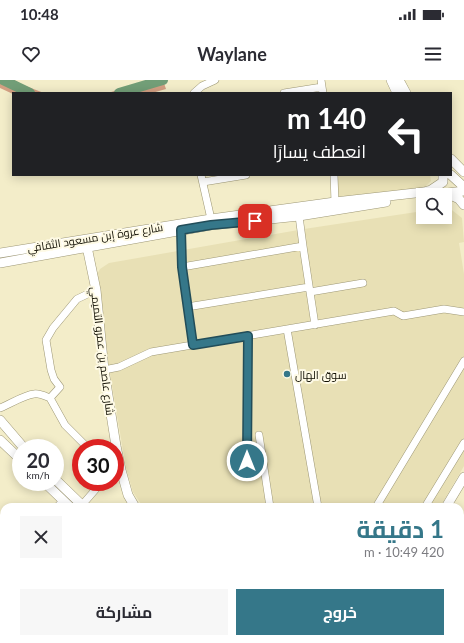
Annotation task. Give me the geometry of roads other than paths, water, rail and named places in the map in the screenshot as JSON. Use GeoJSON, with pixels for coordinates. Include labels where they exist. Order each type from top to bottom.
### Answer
{"type":"FeatureCollection","features":[{"type":"Feature","properties":{"kind":"main road"},"geometry":{"type":"LineString","coordinates":[[391,80],[397,92]]}},
{"type":"Feature","properties":{"kind":"main road"},"geometry":{"type":"LineString","coordinates":[[399,80],[405,92]]}},
{"type":"Feature","properties":{"kind":"main road"},"geometry":{"type":"LineString","coordinates":[[452,160],[464,162]]}},
{"type":"Feature","properties":{"kind":"main road"},"geometry":{"type":"LineString","coordinates":[[452,161],[464,172]]}},
{"type":"Feature","properties":{"kind":"main road","name":"شارع عروة إبن مسعود الثقافي"},"geometry":{"type":"LineString","coordinates":[[0,263],[211,219],[335,202],[424,192],[431,190],[443,182],[443,176]]}},
{"type":"Feature","properties":{"kind":"main road"},"geometry":{"type":"LineString","coordinates":[[452,176],[464,187]]}},
{"type":"Feature","properties":{"kind":"main road"},"geometry":{"type":"LineString","coordinates":[[452,192],[464,191]]}},
{"type":"Feature","properties":{"kind":"main road"},"geometry":{"type":"LineString","coordinates":[[452,196],[464,205]]}},
{"type":"Feature","properties":{"kind":"main road","name":"شارع عروة إبن مسعود الثقافي"},"geometry":{"type":"LineString","coordinates":[[0,253],[86,244],[211,225],[300,216],[416,197]]}},
{"type":"Feature","properties":{"kind":"main road","name":"شارع عاصم بن عمرو التميمي"},"geometry":{"type":"LineString","coordinates":[[86,244],[96,290],[104,370],[115,439]]}},
{"type":"Feature","properties":{"kind":"main road"},"geometry":{"type":"LineString","coordinates":[[0,420],[16,439]]}},
{"type":"Feature","properties":{"kind":"main road"},"geometry":{"type":"LineString","coordinates":[[0,428],[13,439]]}},
{"type":"Feature","properties":{"kind":"main road"},"geometry":{"type":"LineString","coordinates":[[0,440],[12,451]]}},
{"type":"Feature","properties":{"kind":"main road"},"geometry":{"type":"LineString","coordinates":[[0,448],[12,457]]}},
{"type":"Feature","properties":{"kind":"main road"},"geometry":{"type":"LineString","coordinates":[[449,503],[464,479]]}},
{"type":"Feature","properties":{"kind":"main road","name":"شارع عاصم بن عمرو التميمي"},"geometry":{"type":"LineString","coordinates":[[124,485],[133,503]]}},
{"type":"Feature","properties":{"kind":"main road"},"geometry":{"type":"LineString","coordinates":[[64,488],[80,503]]}},
{"type":"Feature","properties":{"kind":"main road"},"geometry":{"type":"LineString","coordinates":[[51,491],[61,503]]}},
{"type":"Feature","properties":{"kind":"street"},"geometry":{"type":"LineString","coordinates":[[195,92],[202,86],[215,80]]}},
{"type":"Feature","properties":{"kind":"street"},"geometry":{"type":"LineString","coordinates":[[290,92],[322,87]]}},
{"type":"Feature","properties":{"kind":"street"},"geometry":{"type":"LineString","coordinates":[[211,219],[202,179],[235,176]]}},
{"type":"Feature","properties":{"kind":"street"},"geometry":{"type":"LineString","coordinates":[[334,176],[335,202]]}},
{"type":"Feature","properties":{"kind":"street"},"geometry":{"type":"LineString","coordinates":[[300,216],[315,325]]}},
{"type":"Feature","properties":{"kind":"street"},"geometry":{"type":"LineString","coordinates":[[181,230],[182,267],[193,345]]}},
{"type":"Feature","properties":{"kind":"street"},"geometry":{"type":"LineString","coordinates":[[182,267],[303,246]]}},
{"type":"Feature","properties":{"kind":"street"},"geometry":{"type":"LineString","coordinates":[[187,307],[310,289],[363,283]]}},
{"type":"Feature","properties":{"kind":"street"},"geometry":{"type":"LineString","coordinates":[[50,398],[60,387],[54,379],[51,370],[46,340],[53,328],[77,299],[96,290]]}},
{"type":"Feature","properties":{"kind":"street"},"geometry":{"type":"LineString","coordinates":[[104,370],[119,367],[151,352],[287,329],[394,312],[403,316],[444,309],[464,312]]}},
{"type":"Feature","properties":{"kind":"street"},"geometry":{"type":"LineString","coordinates":[[287,329],[317,503]]}},
{"type":"Feature","properties":{"kind":"street"},"geometry":{"type":"LineString","coordinates":[[247,461],[248,336]]}},
{"type":"Feature","properties":{"kind":"street"},"geometry":{"type":"LineString","coordinates":[[378,503],[464,360]]}},
{"type":"Feature","properties":{"kind":"street"},"geometry":{"type":"LineString","coordinates":[[0,408],[25,396],[36,393],[50,398],[65,425],[79,439]]}},
{"type":"Feature","properties":{"kind":"street"},"geometry":{"type":"LineString","coordinates":[[258,435],[269,503]]}},
{"type":"Feature","properties":{"kind":"street"},"geometry":{"type":"LineString","coordinates":[[427,503],[464,443]]}},
{"type":"Feature","properties":{"kind":"street"},"geometry":{"type":"LineString","coordinates":[[85,503],[95,491]]}},
{"type":"Feature","properties":{"kind":"waterway"},"geometry":{"type":"LineString","coordinates":[[3,80],[28,92]]}},
{"type":"Feature","properties":{"kind":"waterway"},"geometry":{"type":"LineString","coordinates":[[122,92],[163,80]]}},
{"type":"Feature","properties":{"kind":"place","name":"سوق الهال"},"geometry":{"type":"Point","coordinates":[287,374]}}]}
